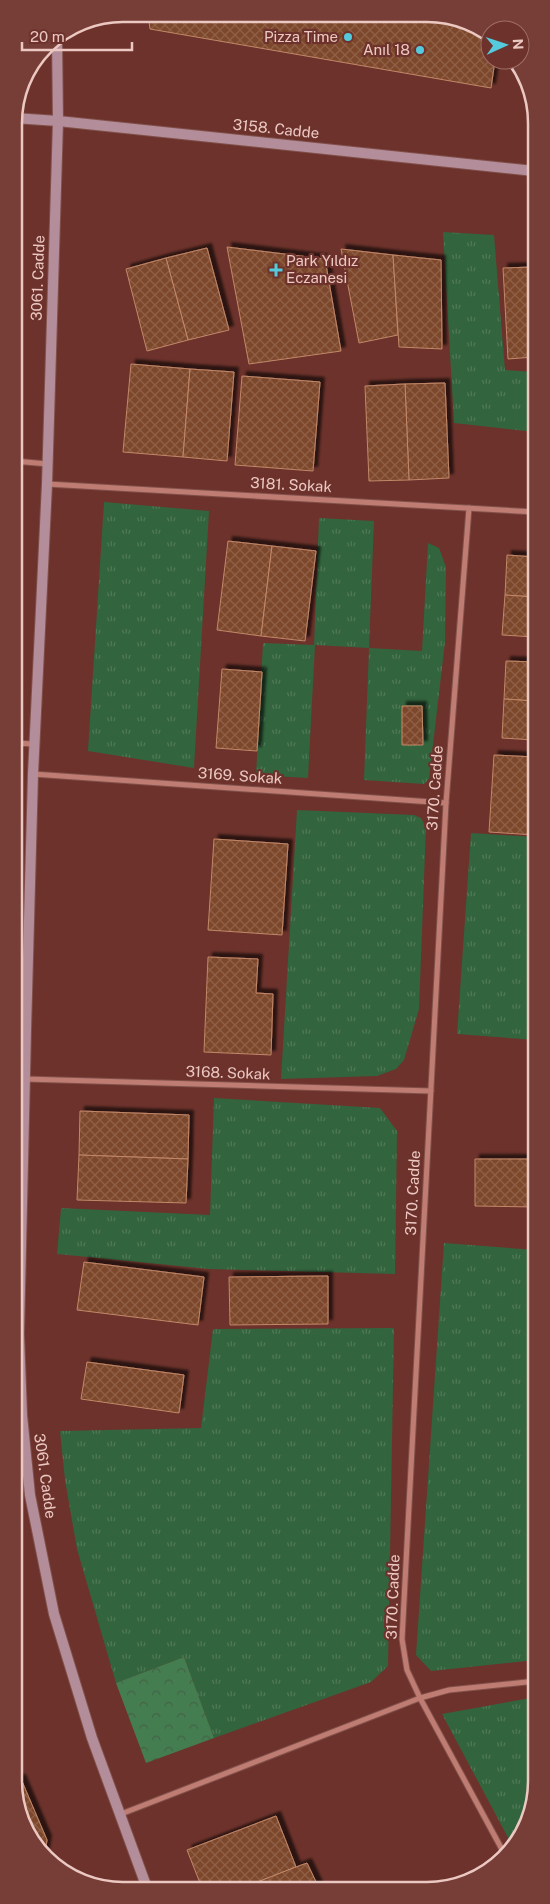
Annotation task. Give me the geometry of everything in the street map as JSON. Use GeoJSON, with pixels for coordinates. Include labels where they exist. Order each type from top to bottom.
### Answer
{"type":"FeatureCollection","features":[{"type":"Feature","properties":{"kind":"street","name":"3061. Cadde"},"geometry":{"type":"LineString","coordinates":[[22,982],[48,464],[58,121],[57,48]]}},
{"type":"Feature","properties":{"kind":"street","name":"3158. Cadde"},"geometry":{"type":"LineString","coordinates":[[23,119],[528,170]]}},
{"type":"Feature","properties":{"kind":"street"},"geometry":{"type":"LineString","coordinates":[[23,462],[48,464]]}},
{"type":"Feature","properties":{"kind":"street","name":"3181. Sokak"},"geometry":{"type":"LineString","coordinates":[[47,484],[528,512]]}},
{"type":"Feature","properties":{"kind":"street","name":"3170. Cadde"},"geometry":{"type":"LineString","coordinates":[[469,508],[446,803],[402,1639],[407,1670],[420,1698],[501,1848]]}},
{"type":"Feature","properties":{"kind":"street"},"geometry":{"type":"LineString","coordinates":[[23,743],[35,744]]}},
{"type":"Feature","properties":{"kind":"street","name":"3169. Sokak"},"geometry":{"type":"LineString","coordinates":[[33,774],[446,803]]}},
{"type":"Feature","properties":{"kind":"street","name":"3061. Cadde"},"geometry":{"type":"LineString","coordinates":[[22,1054],[25,1079],[22,1191]]}},
{"type":"Feature","properties":{"kind":"street","name":"3168. Sokak"},"geometry":{"type":"LineString","coordinates":[[25,1079],[431,1091]]}},
{"type":"Feature","properties":{"kind":"street","name":"3061. Cadde"},"geometry":{"type":"LineString","coordinates":[[22,1416],[30,1495],[54,1614],[92,1738],[145,1882]]}},
{"type":"Feature","properties":{"kind":"street"},"geometry":{"type":"LineString","coordinates":[[121,1814],[420,1698],[449,1690],[527,1682]]}},
{"type":"Feature","properties":{"kind":"green space"},"geometry":{"type":"Polygon","coordinates":[[[443,232],[494,235],[505,370],[528,372],[528,431],[454,423],[443,232]]]}},
{"type":"Feature","properties":{"kind":"green space"},"geometry":{"type":"Polygon","coordinates":[[[104,502],[209,511],[194,768],[88,751],[104,502]]]}},
{"type":"Feature","properties":{"kind":"green space"},"geometry":{"type":"Polygon","coordinates":[[[319,518],[374,521],[369,648],[315,645],[308,778],[256,775],[263,643],[314,645],[319,518]]]}},
{"type":"Feature","properties":{"kind":"green space"},"geometry":{"type":"Polygon","coordinates":[[[428,543],[439,548],[446,567],[445,642],[429,779],[424,784],[364,780],[369,648],[422,651],[428,543]]]}},
{"type":"Feature","properties":{"kind":"green space"},"geometry":{"type":"Polygon","coordinates":[[[297,810],[414,815],[421,818],[426,827],[419,1009],[404,1060],[396,1069],[377,1076],[281,1079],[297,810]]]}},
{"type":"Feature","properties":{"kind":"green space"},"geometry":{"type":"Polygon","coordinates":[[[471,833],[528,837],[527,1039],[457,1034],[471,833]]]}},
{"type":"Feature","properties":{"kind":"green space"},"geometry":{"type":"Polygon","coordinates":[[[214,1098],[380,1108],[397,1131],[395,1274],[209,1269],[57,1254],[61,1208],[210,1215],[214,1098]]]}},
{"type":"Feature","properties":{"kind":"green space"},"geometry":{"type":"Polygon","coordinates":[[[444,1243],[527,1249],[527,1661],[431,1671],[416,1655],[444,1243]]]}},
{"type":"Feature","properties":{"kind":"green space"},"geometry":{"type":"Polygon","coordinates":[[[394,1328],[388,1666],[371,1682],[214,1738],[184,1657],[116,1683],[77,1549],[65,1480],[60,1431],[201,1428],[213,1329],[394,1328]]]}},
{"type":"Feature","properties":{"kind":"green space"},"geometry":{"type":"Polygon","coordinates":[[[184,1657],[214,1738],[146,1763],[116,1683],[184,1657]]]}},
{"type":"Feature","properties":{"kind":"green space"},"geometry":{"type":"Polygon","coordinates":[[[527,1699],[526,1800],[520,1819],[509,1839],[442,1714],[527,1699]]]}},
{"type":"Feature","properties":{"kind":"building"},"geometry":{"type":"Polygon","coordinates":[[[426,22],[446,24],[465,30],[480,38],[480,70],[494,70],[491,88],[150,29],[149,23],[426,22]]]}},
{"type":"Feature","properties":{"kind":"building"},"geometry":{"type":"Polygon","coordinates":[[[227,247],[325,259],[341,351],[249,364],[227,247]]]}},
{"type":"Feature","properties":{"kind":"building"},"geometry":{"type":"Polygon","coordinates":[[[207,248],[229,330],[188,340],[166,258],[207,248]]]}},
{"type":"Feature","properties":{"kind":"building"},"geometry":{"type":"Polygon","coordinates":[[[341,249],[393,255],[398,335],[359,343],[341,249]]]}},
{"type":"Feature","properties":{"kind":"building"},"geometry":{"type":"Polygon","coordinates":[[[393,255],[441,260],[442,349],[399,347],[393,255]]]}},
{"type":"Feature","properties":{"kind":"building"},"geometry":{"type":"Polygon","coordinates":[[[166,258],[188,340],[147,351],[126,269],[166,258]]]}},
{"type":"Feature","properties":{"kind":"building"},"geometry":{"type":"Polygon","coordinates":[[[528,267],[528,357],[508,359],[503,268],[528,267]]]}},
{"type":"Feature","properties":{"kind":"building"},"geometry":{"type":"Polygon","coordinates":[[[131,364],[190,369],[183,457],[123,452],[131,364]]]}},
{"type":"Feature","properties":{"kind":"building"},"geometry":{"type":"Polygon","coordinates":[[[190,369],[234,372],[227,461],[183,457],[190,369]]]}},
{"type":"Feature","properties":{"kind":"building"},"geometry":{"type":"Polygon","coordinates":[[[242,376],[320,382],[313,471],[235,465],[242,376]]]}},
{"type":"Feature","properties":{"kind":"building"},"geometry":{"type":"Polygon","coordinates":[[[445,383],[449,478],[409,480],[405,384],[445,383]]]}},
{"type":"Feature","properties":{"kind":"building"},"geometry":{"type":"Polygon","coordinates":[[[405,384],[409,480],[369,481],[365,386],[405,384]]]}},
{"type":"Feature","properties":{"kind":"building"},"geometry":{"type":"Polygon","coordinates":[[[228,541],[272,546],[261,636],[217,630],[228,541]]]}},
{"type":"Feature","properties":{"kind":"building"},"geometry":{"type":"Polygon","coordinates":[[[272,546],[316,551],[305,641],[261,636],[272,546]]]}},
{"type":"Feature","properties":{"kind":"building"},"geometry":{"type":"Polygon","coordinates":[[[507,555],[528,556],[528,597],[505,595],[507,555]]]}},
{"type":"Feature","properties":{"kind":"building"},"geometry":{"type":"Polygon","coordinates":[[[505,595],[528,597],[528,637],[502,635],[505,595]]]}},
{"type":"Feature","properties":{"kind":"building"},"geometry":{"type":"Polygon","coordinates":[[[506,661],[528,662],[528,701],[504,699],[506,661]]]}},
{"type":"Feature","properties":{"kind":"building"},"geometry":{"type":"Polygon","coordinates":[[[222,669],[262,672],[257,751],[216,748],[222,669]]]}},
{"type":"Feature","properties":{"kind":"building"},"geometry":{"type":"Polygon","coordinates":[[[504,699],[528,701],[528,740],[502,738],[504,699]]]}},
{"type":"Feature","properties":{"kind":"building"},"geometry":{"type":"Polygon","coordinates":[[[402,706],[422,706],[423,745],[402,745],[402,706]]]}},
{"type":"Feature","properties":{"kind":"building"},"geometry":{"type":"Polygon","coordinates":[[[494,755],[528,757],[528,835],[489,832],[494,755]]]}},
{"type":"Feature","properties":{"kind":"building"},"geometry":{"type":"Polygon","coordinates":[[[214,839],[288,844],[282,935],[208,930],[214,839]]]}},
{"type":"Feature","properties":{"kind":"building"},"geometry":{"type":"Polygon","coordinates":[[[208,957],[258,959],[256,993],[273,994],[271,1055],[204,1052],[208,957]]]}},
{"type":"Feature","properties":{"kind":"building"},"geometry":{"type":"Polygon","coordinates":[[[80,1111],[189,1115],[188,1159],[79,1155],[80,1111]]]}},
{"type":"Feature","properties":{"kind":"building"},"geometry":{"type":"Polygon","coordinates":[[[79,1155],[188,1159],[186,1203],[77,1200],[79,1155]]]}},
{"type":"Feature","properties":{"kind":"building"},"geometry":{"type":"Polygon","coordinates":[[[475,1159],[527,1159],[527,1207],[475,1206],[475,1159]]]}},
{"type":"Feature","properties":{"kind":"building"},"geometry":{"type":"Polygon","coordinates":[[[84,1262],[204,1277],[198,1325],[77,1310],[84,1262]]]}},
{"type":"Feature","properties":{"kind":"building"},"geometry":{"type":"Polygon","coordinates":[[[328,1276],[328,1324],[230,1325],[229,1277],[328,1276]]]}},
{"type":"Feature","properties":{"kind":"building"},"geometry":{"type":"Polygon","coordinates":[[[87,1362],[184,1375],[179,1413],[81,1399],[87,1362]]]}},
{"type":"Feature","properties":{"kind":"building"},"geometry":{"type":"Polygon","coordinates":[[[22,1782],[47,1840],[46,1845],[33,1825],[24,1800],[22,1782]]]}},
{"type":"Feature","properties":{"kind":"building"},"geometry":{"type":"Polygon","coordinates":[[[276,1816],[296,1867],[257,1882],[200,1882],[187,1850],[276,1816]]]}},
{"type":"Feature","properties":{"kind":"building"},"geometry":{"type":"Polygon","coordinates":[[[307,1863],[316,1882],[257,1882],[307,1863]]]}},
{"type":"Feature","properties":{"kind":"place","name":"Pizza Time"},"geometry":{"type":"Point","coordinates":[348,37]}},
{"type":"Feature","properties":{"kind":"place","name":"Anıl 18"},"geometry":{"type":"Point","coordinates":[420,50]}},
{"type":"Feature","properties":{"kind":"place","name":"Park Yıldız Eczanesi"},"geometry":{"type":"Point","coordinates":[276,270]}}]}
